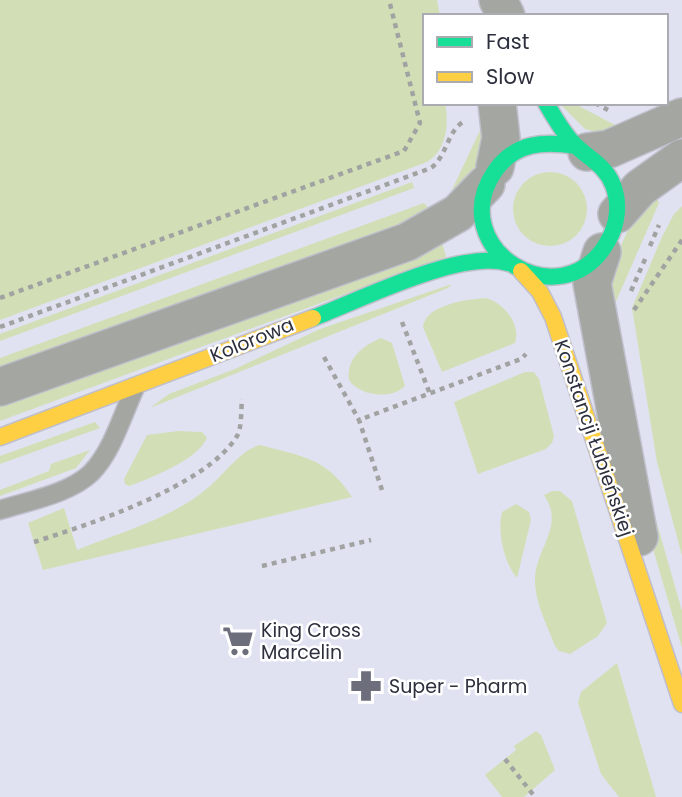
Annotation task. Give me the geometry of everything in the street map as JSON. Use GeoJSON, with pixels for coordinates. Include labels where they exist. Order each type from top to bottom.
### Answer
{"type":"FeatureCollection","features":[{"type":"Feature","properties":{"kind":"street"},"geometry":{"type":"LineString","coordinates":[[497,105],[502,131],[482,205],[484,227],[489,241],[514,267],[542,276],[565,275],[585,267],[602,252],[612,234],[617,214],[614,186],[599,162],[582,149],[548,105]]}},
{"type":"Feature","properties":{"kind":"street"},"geometry":{"type":"LineString","coordinates":[[491,176],[514,151],[538,142],[564,142],[582,149],[609,149],[682,117]]}},
{"type":"Feature","properties":{"kind":"street"},"geometry":{"type":"LineString","coordinates":[[617,214],[640,188],[682,158]]}},
{"type":"Feature","properties":{"kind":"street","name":"Kolorowa"},"geometry":{"type":"LineString","coordinates":[[0,387],[407,242],[458,213],[491,176]]}},
{"type":"Feature","properties":{"kind":"street","name":"Konstancji Łubieńskiej"},"geometry":{"type":"LineString","coordinates":[[602,252],[592,283],[654,613]]}},
{"type":"Feature","properties":{"kind":"street","name":"Kolorowa"},"geometry":{"type":"LineString","coordinates":[[0,437],[424,275],[480,259],[495,259],[514,267]]}},
{"type":"Feature","properties":{"kind":"street","name":"Konstancji Łubieńskiej"},"geometry":{"type":"LineString","coordinates":[[514,267],[540,292],[553,317],[654,613],[682,704]]}},
{"type":"Feature","properties":{"kind":"lane"},"geometry":{"type":"LineString","coordinates":[[0,510],[75,485],[92,472],[108,446],[135,386]]}},
{"type":"Feature","properties":{"kind":"path"},"geometry":{"type":"LineString","coordinates":[[0,298],[404,151],[420,123],[388,0]]}},
{"type":"Feature","properties":{"kind":"path"},"geometry":{"type":"LineString","coordinates":[[0,327],[431,168],[440,161],[457,126]]}},
{"type":"Feature","properties":{"kind":"path"},"geometry":{"type":"LineString","coordinates":[[629,295],[660,224]]}},
{"type":"Feature","properties":{"kind":"path"},"geometry":{"type":"LineString","coordinates":[[633,312],[682,240]]}},
{"type":"Feature","properties":{"kind":"path"},"geometry":{"type":"LineString","coordinates":[[401,318],[429,394]]}},
{"type":"Feature","properties":{"kind":"path"},"geometry":{"type":"LineString","coordinates":[[359,420],[521,359],[529,351]]}},
{"type":"Feature","properties":{"kind":"path"},"geometry":{"type":"LineString","coordinates":[[324,357],[359,420],[382,490]]}},
{"type":"Feature","properties":{"kind":"path"},"geometry":{"type":"LineString","coordinates":[[34,542],[161,494],[205,468],[238,435],[242,399]]}},
{"type":"Feature","properties":{"kind":"path"},"geometry":{"type":"LineString","coordinates":[[262,566],[371,540]]}},
{"type":"Feature","properties":{"kind":"path"},"geometry":{"type":"LineString","coordinates":[[505,759],[535,797]]}},
{"type":"Feature","properties":{"kind":"green space"},"geometry":{"type":"Polygon","coordinates":[[[0,0],[437,0],[440,14],[423,14],[423,105],[445,105],[447,119],[443,143],[434,157],[427,162],[0,320],[0,0]]]}},
{"type":"Feature","properties":{"kind":"green space"},"geometry":{"type":"Polygon","coordinates":[[[561,105],[577,105],[617,126],[604,134],[585,129],[561,105]]]}},
{"type":"Feature","properties":{"kind":"green space"},"geometry":{"type":"Polygon","coordinates":[[[484,122],[483,165],[450,199],[451,192],[484,122]]]}},
{"type":"Feature","properties":{"kind":"green space"},"geometry":{"type":"Polygon","coordinates":[[[550,172],[564,175],[576,183],[584,195],[587,209],[584,223],[576,235],[564,243],[550,246],[536,243],[524,235],[516,223],[513,209],[516,195],[524,183],[536,175],[550,172]]]}},
{"type":"Feature","properties":{"kind":"green space"},"geometry":{"type":"Polygon","coordinates":[[[412,182],[414,188],[0,341],[0,334],[412,182]]]}},
{"type":"Feature","properties":{"kind":"green space"},"geometry":{"type":"Polygon","coordinates":[[[655,193],[659,203],[614,306],[608,274],[628,230],[655,193]]]}},
{"type":"Feature","properties":{"kind":"green space"},"geometry":{"type":"Polygon","coordinates":[[[424,203],[434,214],[290,270],[207,293],[0,369],[0,358],[424,203]]]}},
{"type":"Feature","properties":{"kind":"green space"},"geometry":{"type":"Polygon","coordinates":[[[682,206],[682,556],[657,462],[632,308],[662,237],[674,214],[682,206]]]}},
{"type":"Feature","properties":{"kind":"green space"},"geometry":{"type":"Polygon","coordinates":[[[441,238],[446,257],[0,421],[0,404],[441,238]]]}},
{"type":"Feature","properties":{"kind":"green space"},"geometry":{"type":"Polygon","coordinates":[[[452,284],[448,288],[150,408],[169,394],[235,369],[320,329],[452,284]]]}},
{"type":"Feature","properties":{"kind":"green space"},"geometry":{"type":"Polygon","coordinates":[[[486,298],[499,304],[510,315],[516,329],[515,343],[442,372],[423,327],[426,319],[439,308],[486,298]]]}},
{"type":"Feature","properties":{"kind":"green space"},"geometry":{"type":"Polygon","coordinates":[[[381,338],[392,343],[405,386],[392,393],[368,393],[349,380],[350,365],[357,354],[381,338]]]}},
{"type":"Feature","properties":{"kind":"green space"},"geometry":{"type":"Polygon","coordinates":[[[525,372],[534,372],[539,379],[554,436],[552,443],[546,449],[478,474],[454,402],[525,372]]]}},
{"type":"Feature","properties":{"kind":"green space"},"geometry":{"type":"Polygon","coordinates":[[[95,422],[100,428],[0,464],[0,456],[95,422]]]}},
{"type":"Feature","properties":{"kind":"green space"},"geometry":{"type":"Polygon","coordinates":[[[178,431],[202,432],[207,438],[194,454],[184,461],[129,486],[125,484],[124,479],[147,435],[178,431]]]}},
{"type":"Feature","properties":{"kind":"green space"},"geometry":{"type":"Polygon","coordinates":[[[260,445],[301,456],[323,466],[352,497],[43,570],[28,523],[64,508],[77,550],[164,516],[180,507],[210,486],[247,451],[260,445]]]}},
{"type":"Feature","properties":{"kind":"green space"},"geometry":{"type":"Polygon","coordinates":[[[90,450],[76,468],[0,496],[0,490],[49,471],[51,464],[90,450]]]}},
{"type":"Feature","properties":{"kind":"green space"},"geometry":{"type":"Polygon","coordinates":[[[640,464],[682,611],[682,648],[644,518],[640,464]]]}},
{"type":"Feature","properties":{"kind":"green space"},"geometry":{"type":"Polygon","coordinates":[[[560,491],[572,501],[607,623],[598,636],[570,654],[559,651],[555,646],[535,586],[537,567],[552,517],[544,495],[560,491]]]}},
{"type":"Feature","properties":{"kind":"green space"},"geometry":{"type":"Polygon","coordinates":[[[516,504],[529,512],[531,520],[517,578],[505,556],[500,529],[502,512],[516,504]]]}},
{"type":"Feature","properties":{"kind":"green space"},"geometry":{"type":"Polygon","coordinates":[[[617,663],[656,797],[619,797],[601,774],[578,703],[581,692],[617,663]]]}},
{"type":"Feature","properties":{"kind":"green space"},"geometry":{"type":"Polygon","coordinates":[[[536,731],[541,735],[555,770],[524,797],[502,797],[485,775],[516,750],[514,746],[536,731]]]}},
{"type":"Feature","properties":{"kind":"traffic: fast"},"geometry":{"type":"LineString","coordinates":[[547,105],[569,138],[601,166],[610,178],[617,199],[614,228],[608,241],[588,265],[563,275],[538,275],[514,266],[495,249],[484,226],[483,199],[495,171],[503,161],[521,149],[542,144],[576,146]]}},
{"type":"Feature","properties":{"kind":"traffic: fast"},"geometry":{"type":"LineString","coordinates":[[313,318],[410,278],[438,270],[464,263],[508,263]]}},
{"type":"Feature","properties":{"kind":"traffic: slow"},"geometry":{"type":"LineString","coordinates":[[521,271],[540,292],[553,317],[682,704]]}},
{"type":"Feature","properties":{"kind":"traffic: slow"},"geometry":{"type":"LineString","coordinates":[[0,437],[313,318]]}},
{"type":"Feature","properties":{"kind":"place","name":"King Cross Marcelin"},"geometry":{"type":"Point","coordinates":[238,641]}},
{"type":"Feature","properties":{"kind":"place","name":"Super - Pharm"},"geometry":{"type":"Point","coordinates":[366,686]}}]}
